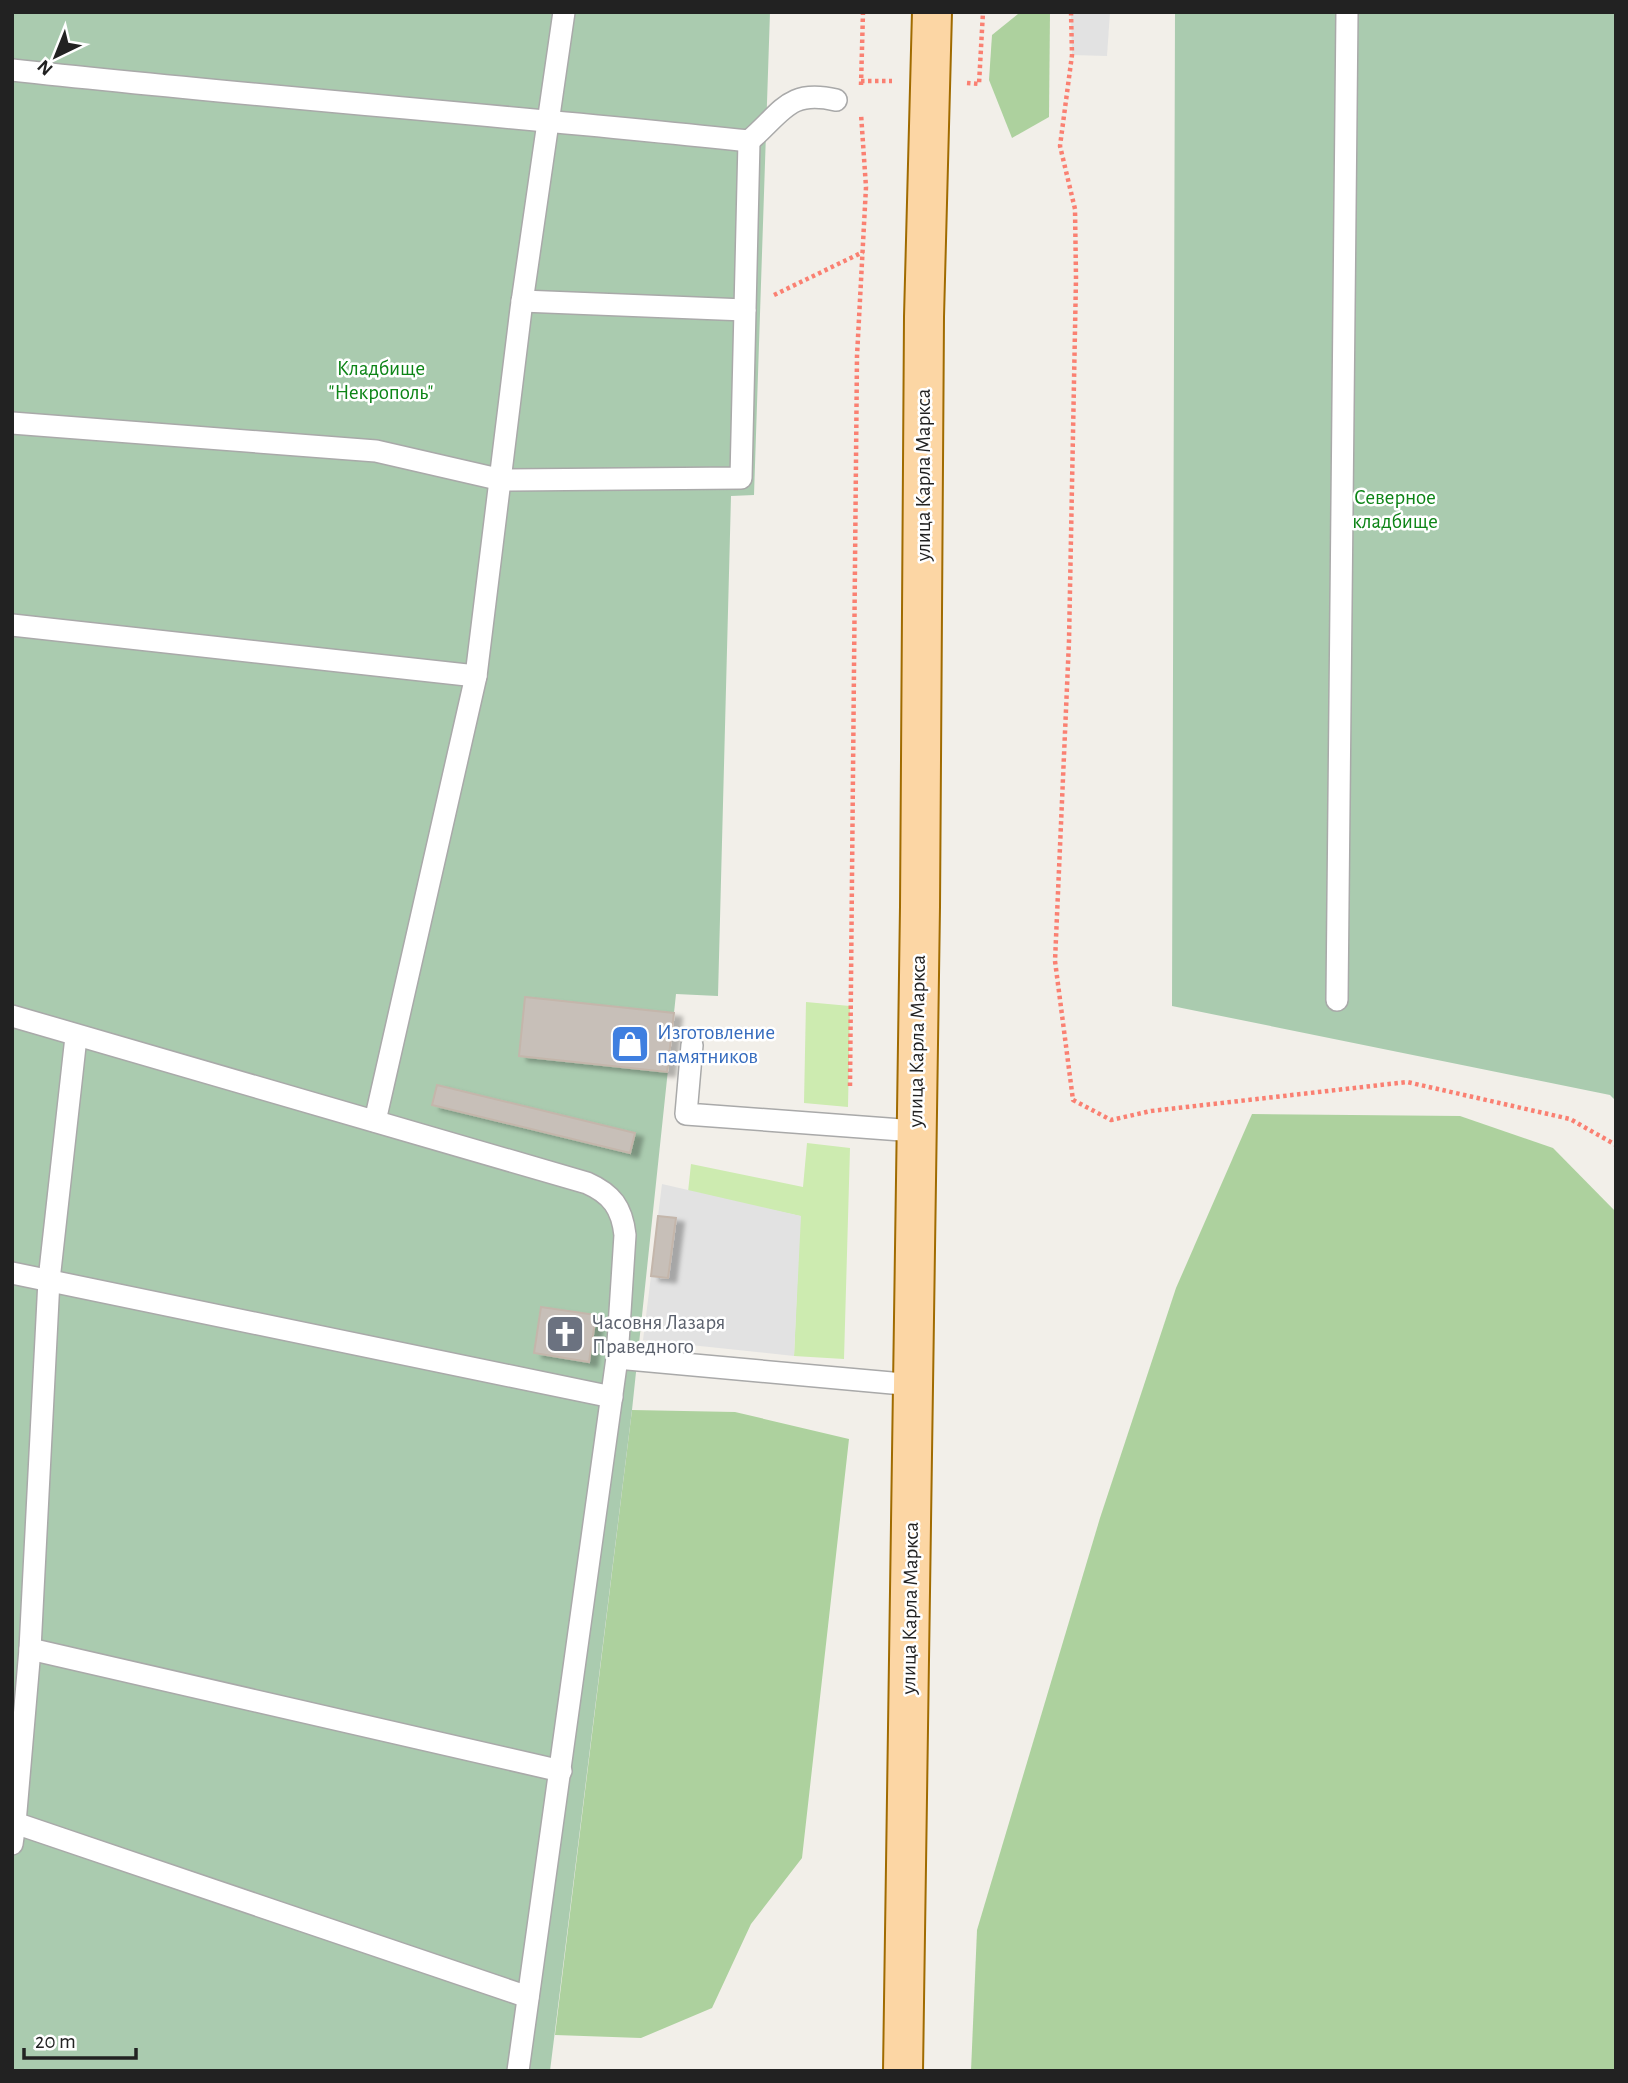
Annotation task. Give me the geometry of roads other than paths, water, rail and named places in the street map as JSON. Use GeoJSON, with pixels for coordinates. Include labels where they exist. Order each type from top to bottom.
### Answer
{"type":"FeatureCollection","features":[{"type":"Feature","properties":{"kind":"main road","name":"улица Карла Маркса"},"geometry":{"type":"LineString","coordinates":[[903,2071],[914,1385],[925,317],[932,12]]}},
{"type":"Feature","properties":{"kind":"lane"},"geometry":{"type":"LineString","coordinates":[[374,1121],[476,676],[522,301],[564,12]]}},
{"type":"Feature","properties":{"kind":"lane"},"geometry":{"type":"LineString","coordinates":[[1337,1000],[1347,12]]}},
{"type":"Feature","properties":{"kind":"lane"},"geometry":{"type":"LineString","coordinates":[[12,70],[208,91],[548,119],[749,141]]}},
{"type":"Feature","properties":{"kind":"lane"},"geometry":{"type":"LineString","coordinates":[[12,423],[376,451],[502,480],[741,478],[749,141],[791,101],[812,94],[836,100]]}},
{"type":"Feature","properties":{"kind":"lane"},"geometry":{"type":"LineString","coordinates":[[522,301],[745,310]]}},
{"type":"Feature","properties":{"kind":"lane"},"geometry":{"type":"LineString","coordinates":[[12,625],[476,676]]}},
{"type":"Feature","properties":{"kind":"lane"},"geometry":{"type":"LineString","coordinates":[[12,1016],[76,1037],[587,1184],[602,1190],[615,1202],[623,1217],[625,1235],[617,1358],[518,2071]]}},
{"type":"Feature","properties":{"kind":"lane"},"geometry":{"type":"LineString","coordinates":[[76,1037],[49,1280],[22,1610],[30,1649],[13,1833],[528,1997]]}},
{"type":"Feature","properties":{"kind":"lane"},"geometry":{"type":"LineString","coordinates":[[692,1045],[686,1114],[915,1131]]}},
{"type":"Feature","properties":{"kind":"lane"},"geometry":{"type":"LineString","coordinates":[[12,1273],[612,1397]]}},
{"type":"Feature","properties":{"kind":"lane"},"geometry":{"type":"LineString","coordinates":[[617,1358],[914,1385]]}},
{"type":"Feature","properties":{"kind":"lane"},"geometry":{"type":"LineString","coordinates":[[30,1649],[561,1771]]}},
{"type":"Feature","properties":{"kind":"place","name":"Изготовление памятников"},"geometry":{"type":"Point","coordinates":[630,1044]}},
{"type":"Feature","properties":{"kind":"place","name":"Часовня Лазаря Праведного"},"geometry":{"type":"Point","coordinates":[565,1334]}},
{"type":"Feature","properties":{"kind":"park label","name":"Кладбище \"Некрополь\""},"geometry":{"type":"Point","coordinates":[381,380]}},
{"type":"Feature","properties":{"kind":"park label","name":"Северное кладбище"},"geometry":{"type":"Point","coordinates":[1395,509]}}]}
